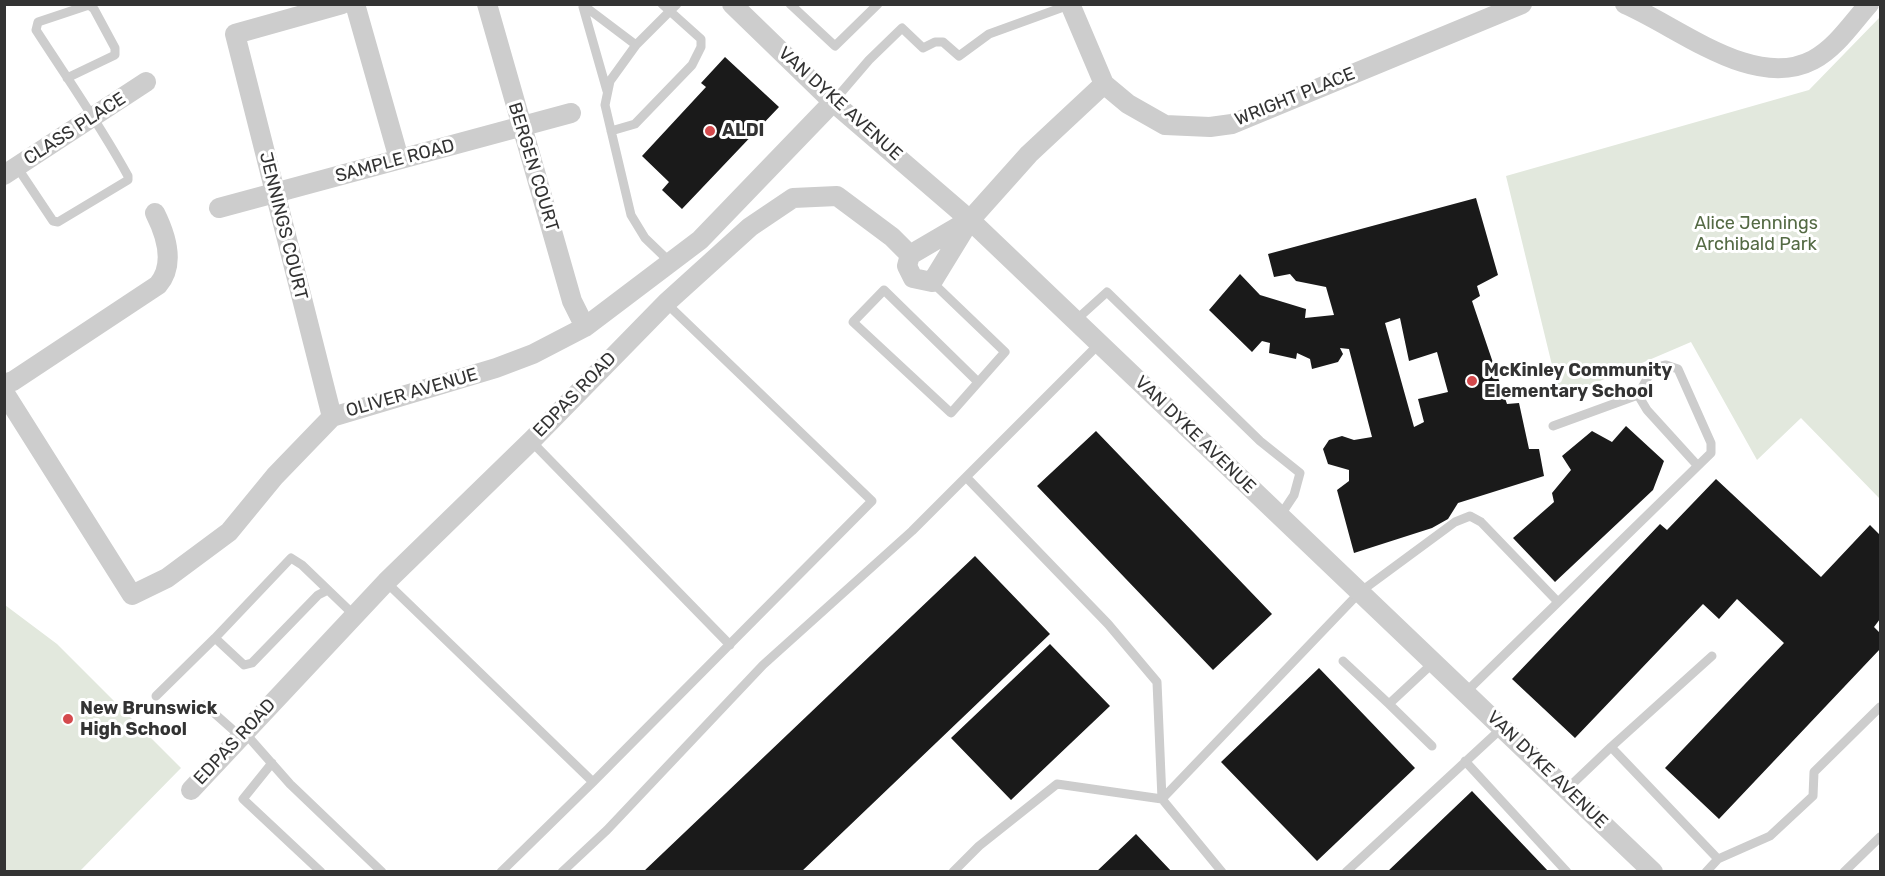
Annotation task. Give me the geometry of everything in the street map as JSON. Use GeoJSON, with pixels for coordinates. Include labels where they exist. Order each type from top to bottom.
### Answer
{"type":"FeatureCollection","features":[{"type":"Feature","properties":{"kind":"street","name":"JENNINGS COURT"},"geometry":{"type":"LineString","coordinates":[[332,417],[235,34],[342,4]]}},
{"type":"Feature","properties":{"kind":"street"},"geometry":{"type":"LineString","coordinates":[[355,4],[399,159]]}},
{"type":"Feature","properties":{"kind":"street","name":"BERGEN COURT"},"geometry":{"type":"LineString","coordinates":[[488,4],[522,127],[529,142],[572,301],[585,327]]}},
{"type":"Feature","properties":{"kind":"street","name":"VAN DYKE AVENUE"},"geometry":{"type":"LineString","coordinates":[[732,4],[833,102],[970,220],[1653,872]]}},
{"type":"Feature","properties":{"kind":"street","name":"WRIGHT PLACE"},"geometry":{"type":"LineString","coordinates":[[1070,5],[1104,84],[1128,104],[1165,125],[1210,127],[1232,124],[1486,11],[1522,4]]}},
{"type":"Feature","properties":{"kind":"street"},"geometry":{"type":"LineString","coordinates":[[1625,4],[1743,63],[1779,69],[1805,63],[1826,51],[1869,4]]}},
{"type":"Feature","properties":{"kind":"street","name":"CLASS PLACE"},"geometry":{"type":"LineString","coordinates":[[11,171],[146,82]]}},
{"type":"Feature","properties":{"kind":"street"},"geometry":{"type":"LineString","coordinates":[[932,282],[970,220],[1029,154],[1104,84]]}},
{"type":"Feature","properties":{"kind":"street","name":"OLIVER AVENUE"},"geometry":{"type":"LineString","coordinates":[[4,392],[132,595],[167,578],[230,532],[275,476],[332,417],[496,368],[533,354],[585,327],[700,240],[833,102]]}},
{"type":"Feature","properties":{"kind":"street","name":"SAMPLE ROAD"},"geometry":{"type":"LineString","coordinates":[[219,208],[571,113]]}},
{"type":"Feature","properties":{"kind":"street","name":"EDPAS ROAD"},"geometry":{"type":"LineString","coordinates":[[191,790],[386,582],[531,441],[666,303],[750,227],[793,198],[837,196],[892,237],[910,255],[907,266],[913,278],[932,282]]}},
{"type":"Feature","properties":{"kind":"street"},"geometry":{"type":"LineString","coordinates":[[4,384],[23,375],[158,285],[164,278],[167,246],[164,232],[155,213]]}},
{"type":"Feature","properties":{"kind":"street"},"geometry":{"type":"LineString","coordinates":[[910,255],[970,220]]}},
{"type":"Feature","properties":{"kind":"lane"},"geometry":{"type":"LineString","coordinates":[[611,131],[635,124],[692,65],[701,47],[700,39],[674,8],[662,4]]}},
{"type":"Feature","properties":{"kind":"lane"},"geometry":{"type":"LineString","coordinates":[[790,4],[836,46],[878,4]]}},
{"type":"Feature","properties":{"kind":"lane"},"geometry":{"type":"LineString","coordinates":[[11,171],[53,220],[58,222],[128,180],[116,153],[92,118],[36,30],[38,22],[88,5],[94,9],[115,48],[115,56],[67,78]]}},
{"type":"Feature","properties":{"kind":"lane"},"geometry":{"type":"LineString","coordinates":[[833,102],[869,60],[903,28],[923,48],[935,42],[943,42],[959,56],[989,34],[1070,5]]}},
{"type":"Feature","properties":{"kind":"lane"},"geometry":{"type":"LineString","coordinates":[[583,6],[636,45]]}},
{"type":"Feature","properties":{"kind":"lane"},"geometry":{"type":"LineString","coordinates":[[583,6],[607,91]]}},
{"type":"Feature","properties":{"kind":"lane"},"geometry":{"type":"LineString","coordinates":[[671,263],[645,238],[632,215],[605,105],[610,81],[636,45],[674,8]]}},
{"type":"Feature","properties":{"kind":"lane"},"geometry":{"type":"LineString","coordinates":[[932,282],[1005,352],[951,413],[853,322],[884,290],[978,382]]}},
{"type":"Feature","properties":{"kind":"lane"},"geometry":{"type":"LineString","coordinates":[[1076,320],[1107,292],[1260,441],[1300,473],[1294,495],[1280,516]]}},
{"type":"Feature","properties":{"kind":"lane"},"geometry":{"type":"LineString","coordinates":[[501,872],[872,501],[666,303]]}},
{"type":"Feature","properties":{"kind":"lane"},"geometry":{"type":"LineString","coordinates":[[562,872],[607,830],[763,665],[912,531],[1100,343]]}},
{"type":"Feature","properties":{"kind":"lane"},"geometry":{"type":"LineString","coordinates":[[1466,692],[1711,453],[1711,443],[1678,369],[1666,365],[1653,368],[1638,395],[1553,426]]}},
{"type":"Feature","properties":{"kind":"lane"},"geometry":{"type":"LineString","coordinates":[[1638,395],[1647,410],[1697,465]]}},
{"type":"Feature","properties":{"kind":"lane"},"geometry":{"type":"LineString","coordinates":[[531,441],[730,645]]}},
{"type":"Feature","properties":{"kind":"lane"},"geometry":{"type":"LineString","coordinates":[[967,478],[1108,624],[1157,682],[1162,799],[1222,872]]}},
{"type":"Feature","properties":{"kind":"lane"},"geometry":{"type":"LineString","coordinates":[[1162,799],[1360,592],[1426,541],[1455,522],[1470,516],[1481,522],[1558,602]]}},
{"type":"Feature","properties":{"kind":"lane"},"geometry":{"type":"LineString","coordinates":[[156,696],[291,558],[302,565],[354,615]]}},
{"type":"Feature","properties":{"kind":"lane"},"geometry":{"type":"LineString","coordinates":[[386,582],[593,782]]}},
{"type":"Feature","properties":{"kind":"lane"},"geometry":{"type":"LineString","coordinates":[[215,638],[244,665],[252,663],[318,595],[328,590]]}},
{"type":"Feature","properties":{"kind":"lane"},"geometry":{"type":"LineString","coordinates":[[1567,789],[1712,656]]}},
{"type":"Feature","properties":{"kind":"lane"},"geometry":{"type":"LineString","coordinates":[[1342,661],[1432,746]]}},
{"type":"Feature","properties":{"kind":"lane"},"geometry":{"type":"LineString","coordinates":[[1389,704],[1434,663]]}},
{"type":"Feature","properties":{"kind":"lane"},"geometry":{"type":"LineString","coordinates":[[205,705],[243,735],[382,872]]}},
{"type":"Feature","properties":{"kind":"lane"},"geometry":{"type":"LineString","coordinates":[[1706,872],[1719,858],[1770,836],[1813,796],[1814,772],[1881,707]]}},
{"type":"Feature","properties":{"kind":"lane"},"geometry":{"type":"LineString","coordinates":[[1346,872],[1503,727]]}},
{"type":"Feature","properties":{"kind":"lane"},"geometry":{"type":"LineString","coordinates":[[1611,747],[1719,858]]}},
{"type":"Feature","properties":{"kind":"lane"},"geometry":{"type":"LineString","coordinates":[[1465,761],[1567,872]]}},
{"type":"Feature","properties":{"kind":"lane"},"geometry":{"type":"LineString","coordinates":[[272,764],[243,799],[321,872]]}},
{"type":"Feature","properties":{"kind":"lane"},"geometry":{"type":"LineString","coordinates":[[953,872],[979,846],[1057,784],[1162,799]]}},
{"type":"Feature","properties":{"kind":"lane"},"geometry":{"type":"LineString","coordinates":[[1844,872],[1881,837]]}},
{"type":"Feature","properties":{"kind":"green space","name":"Alice Jennings Archibald Park"},"geometry":{"type":"Polygon","coordinates":[[[1880,17],[1880,499],[1801,418],[1757,460],[1691,342],[1560,398],[1506,176],[1809,90],[1880,17]]]}},
{"type":"Feature","properties":{"kind":"green space","name":"New Brunswick High School"},"geometry":{"type":"Polygon","coordinates":[[[5,605],[57,644],[181,768],[80,871],[5,871],[5,605]]]}},
{"type":"Feature","properties":{"kind":"building","name":"ALDI"},"geometry":{"type":"Polygon","coordinates":[[[725,57],[779,107],[682,209],[662,190],[669,182],[642,156],[706,87],[701,83],[725,57]]]}},
{"type":"Feature","properties":{"kind":"building","name":"McKinley Community Elementary School"},"geometry":{"type":"Polygon","coordinates":[[[1476,198],[1498,275],[1477,286],[1480,296],[1472,301],[1507,404],[1519,403],[1529,449],[1539,449],[1544,476],[1458,503],[1448,519],[1432,528],[1354,553],[1337,490],[1349,481],[1349,470],[1328,464],[1323,449],[1329,440],[1342,436],[1354,440],[1372,437],[1349,349],[1340,348],[1343,354],[1338,362],[1312,369],[1310,359],[1297,353],[1296,359],[1269,353],[1270,343],[1262,341],[1252,352],[1209,310],[1240,274],[1260,295],[1306,309],[1305,318],[1334,315],[1326,287],[1296,281],[1290,274],[1274,277],[1268,254],[1476,198]],[[1400,318],[1385,323],[1414,427],[1424,422],[1418,399],[1448,392],[1437,352],[1409,361],[1400,318]]]}},
{"type":"Feature","properties":{"kind":"building"},"geometry":{"type":"Polygon","coordinates":[[[1626,426],[1664,461],[1653,490],[1555,582],[1513,538],[1554,502],[1552,493],[1571,470],[1562,456],[1592,431],[1612,442],[1626,426]]]}},
{"type":"Feature","properties":{"kind":"building"},"geometry":{"type":"Polygon","coordinates":[[[1096,431],[1272,614],[1213,670],[1037,486],[1096,431]]]}},
{"type":"Feature","properties":{"kind":"building"},"geometry":{"type":"Polygon","coordinates":[[[1716,479],[1821,577],[1870,525],[1880,535],[1880,619],[1874,627],[1880,633],[1880,649],[1719,819],[1665,768],[1784,643],[1737,599],[1719,619],[1703,604],[1575,738],[1512,679],[1660,524],[1667,530],[1716,479]]]}},
{"type":"Feature","properties":{"kind":"building"},"geometry":{"type":"Polygon","coordinates":[[[975,556],[1050,634],[801,872],[643,872],[975,556]]]}},
{"type":"Feature","properties":{"kind":"building"},"geometry":{"type":"Polygon","coordinates":[[[1050,644],[1110,706],[1011,800],[951,738],[1050,644]]]}},
{"type":"Feature","properties":{"kind":"building"},"geometry":{"type":"Polygon","coordinates":[[[1319,668],[1415,768],[1317,861],[1221,762],[1319,668]]]}},
{"type":"Feature","properties":{"kind":"building"},"geometry":{"type":"Polygon","coordinates":[[[1472,791],[1549,872],[1387,872],[1472,791]]]}},
{"type":"Feature","properties":{"kind":"building"},"geometry":{"type":"Polygon","coordinates":[[[1136,834],[1172,872],[1096,872],[1136,834]]]}},
{"type":"Feature","properties":{"kind":"place","name":"ALDI"},"geometry":{"type":"Point","coordinates":[710,131]}},
{"type":"Feature","properties":{"kind":"place","name":"McKinley Community Elementary School"},"geometry":{"type":"Point","coordinates":[1472,381]}},
{"type":"Feature","properties":{"kind":"place","name":"New Brunswick High School"},"geometry":{"type":"Point","coordinates":[68,719]}}]}
